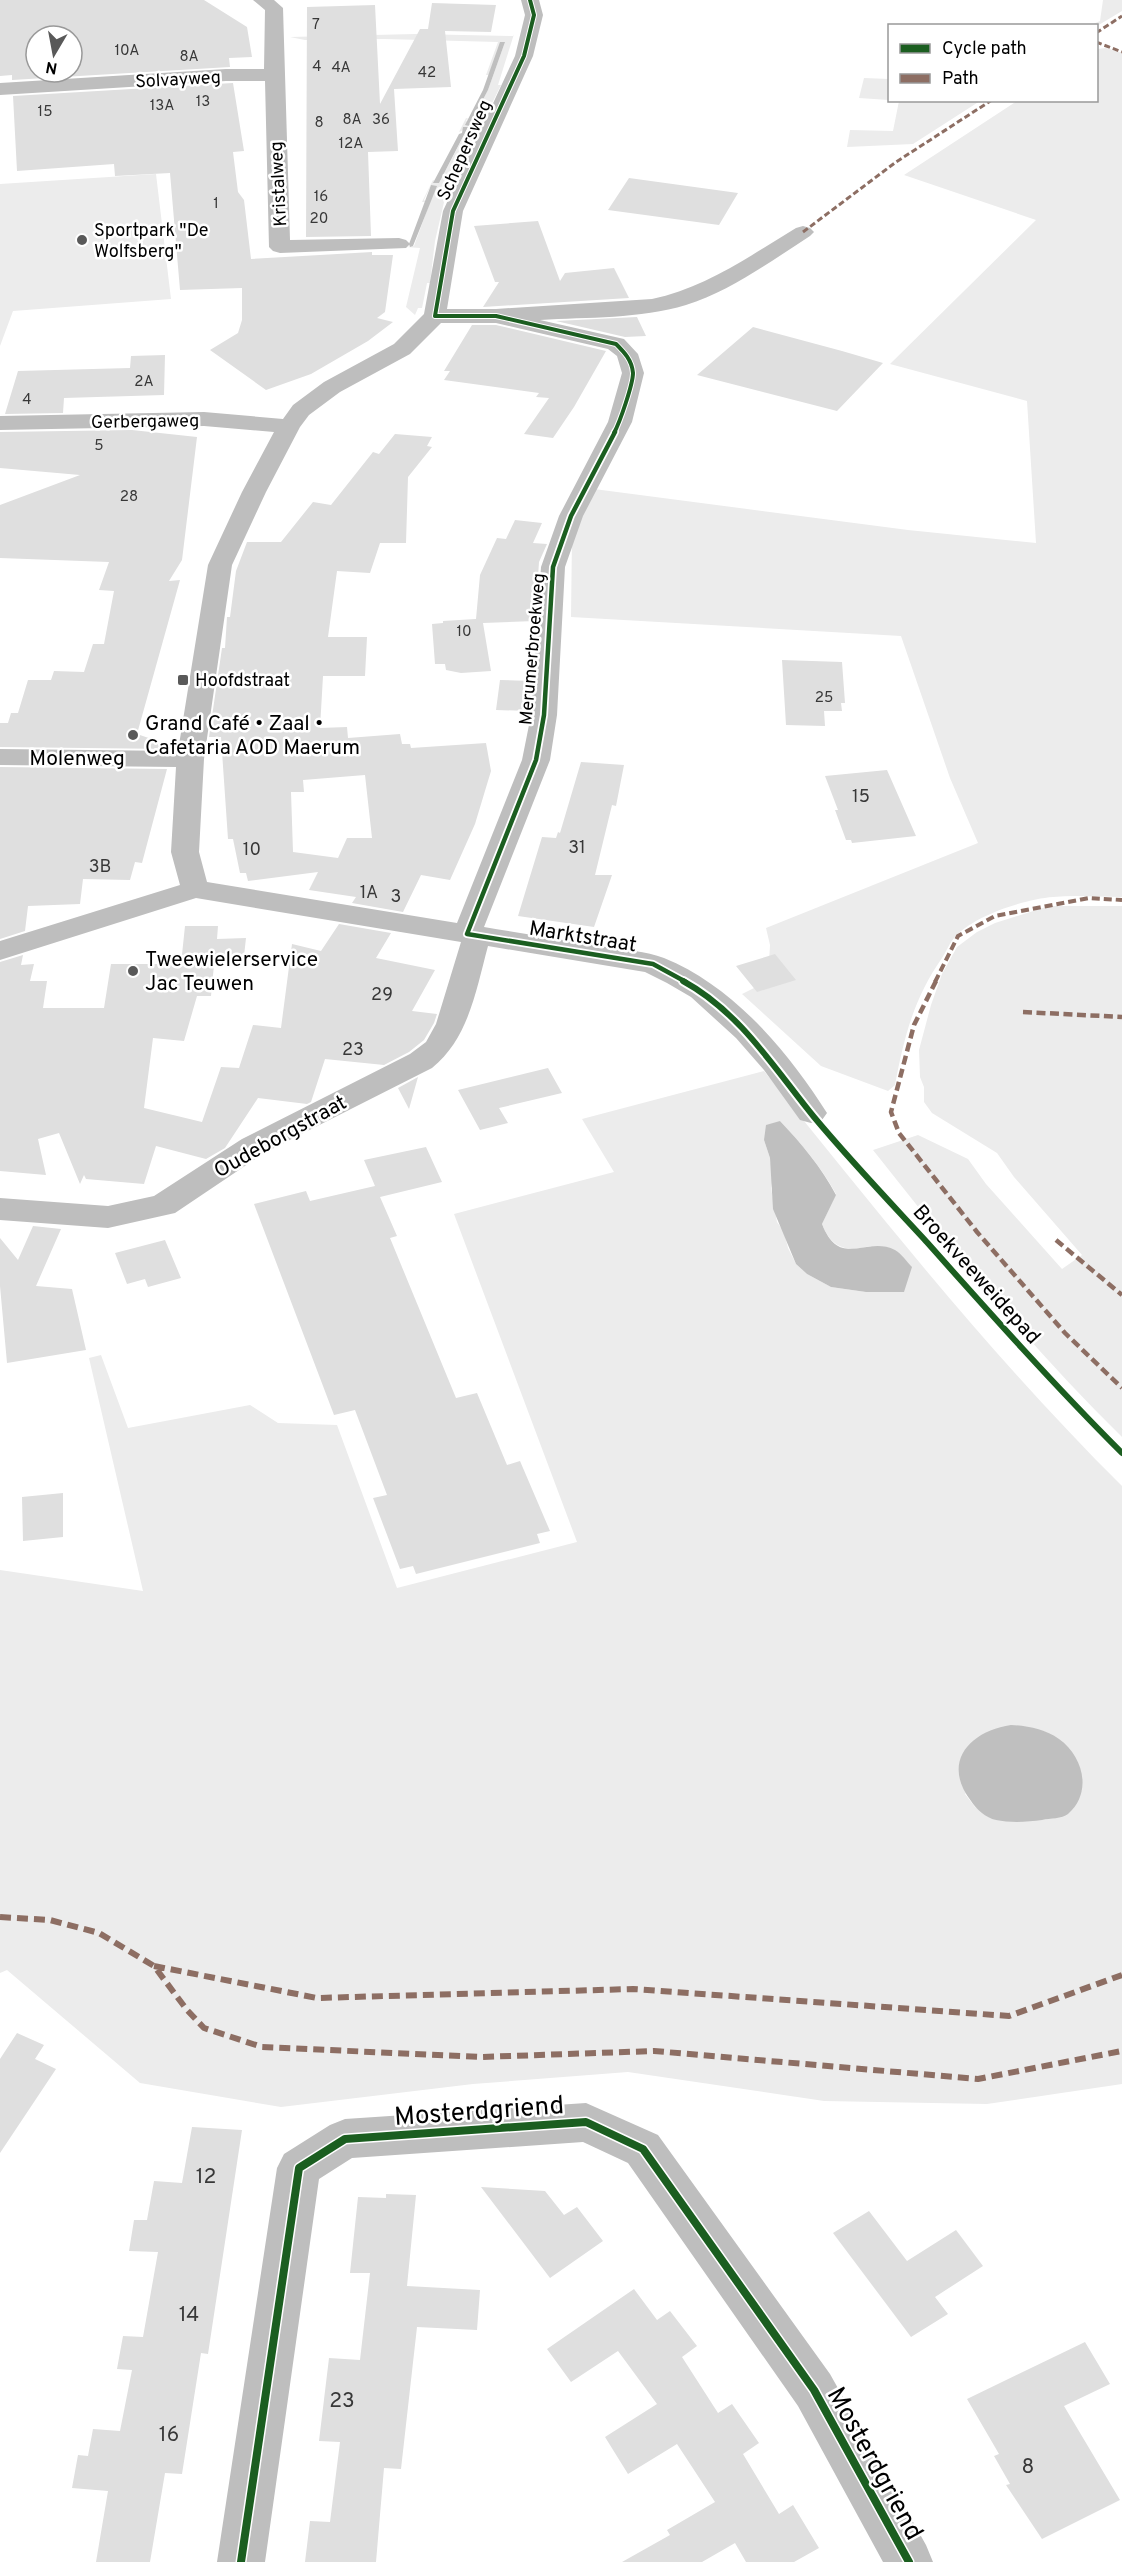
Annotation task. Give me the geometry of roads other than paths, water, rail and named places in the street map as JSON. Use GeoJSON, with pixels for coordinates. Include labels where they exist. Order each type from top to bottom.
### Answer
{"type":"FeatureCollection","features":[{"type":"Feature","properties":{"kind":"street"},"geometry":{"type":"LineString","coordinates":[[262,0],[274,8],[274,75]]}},
{"type":"Feature","properties":{"kind":"street","name":"Schepersweg"},"geometry":{"type":"LineString","coordinates":[[435,316],[453,211],[524,56],[534,15],[531,0]]}},
{"type":"Feature","properties":{"kind":"street","name":"Solvayweg"},"geometry":{"type":"LineString","coordinates":[[0,90],[226,75],[274,75]]}},
{"type":"Feature","properties":{"kind":"street","name":"Kristalweg"},"geometry":{"type":"LineString","coordinates":[[274,75],[280,247],[399,244]]}},
{"type":"Feature","properties":{"kind":"street","name":"Merumerbroekweg"},"geometry":{"type":"LineString","coordinates":[[435,316],[496,316],[652,306],[680,300],[729,278],[803,232]]}},
{"type":"Feature","properties":{"kind":"street"},"geometry":{"type":"LineString","coordinates":[[0,951],[195,889],[186,852],[190,759],[220,565],[254,492],[289,426],[302,410],[332,387],[402,349],[435,316]]}},
{"type":"Feature","properties":{"kind":"street","name":"Merumerbroekweg"},"geometry":{"type":"LineString","coordinates":[[472,934],[497,854],[529,782],[536,760],[544,716],[554,567],[571,516],[620,422],[633,373],[627,354],[616,344],[496,316]]}},
{"type":"Feature","properties":{"kind":"street","name":"Gerbergaweg"},"geometry":{"type":"LineString","coordinates":[[0,423],[204,419],[289,426]]}},
{"type":"Feature","properties":{"kind":"street","name":"Molenweg"},"geometry":{"type":"LineString","coordinates":[[0,758],[190,759]]}},
{"type":"Feature","properties":{"kind":"street","name":"Marktstraat"},"geometry":{"type":"LineString","coordinates":[[195,889],[652,964],[700,990],[743,1028],[776,1066],[811,1113]]}},
{"type":"Feature","properties":{"kind":"street","name":"Oudeborgstraat"},"geometry":{"type":"LineString","coordinates":[[0,1209],[108,1217],[164,1204],[253,1146],[421,1061],[437,1048],[451,1024],[472,934]]}},
{"type":"Feature","properties":{"kind":"street","name":"Mosterdgriend"},"geometry":{"type":"LineString","coordinates":[[241,2562],[299,2168],[345,2139],[586,2122],[643,2149],[814,2390],[909,2562]]}},
{"type":"Feature","properties":{"kind":"place","name":"Sportpark \"De Wolfsberg\""},"geometry":{"type":"Point","coordinates":[82,240]}},
{"type":"Feature","properties":{"kind":"place","name":"Hoofdstraat"},"geometry":{"type":"Point","coordinates":[183,680]}},
{"type":"Feature","properties":{"kind":"place","name":"Grand Café • Zaal • Cafetaria AOD Maerum"},"geometry":{"type":"Point","coordinates":[133,735]}},
{"type":"Feature","properties":{"kind":"place","name":"Tweewielerservice Jac Teuwen"},"geometry":{"type":"Point","coordinates":[133,971]}}]}
